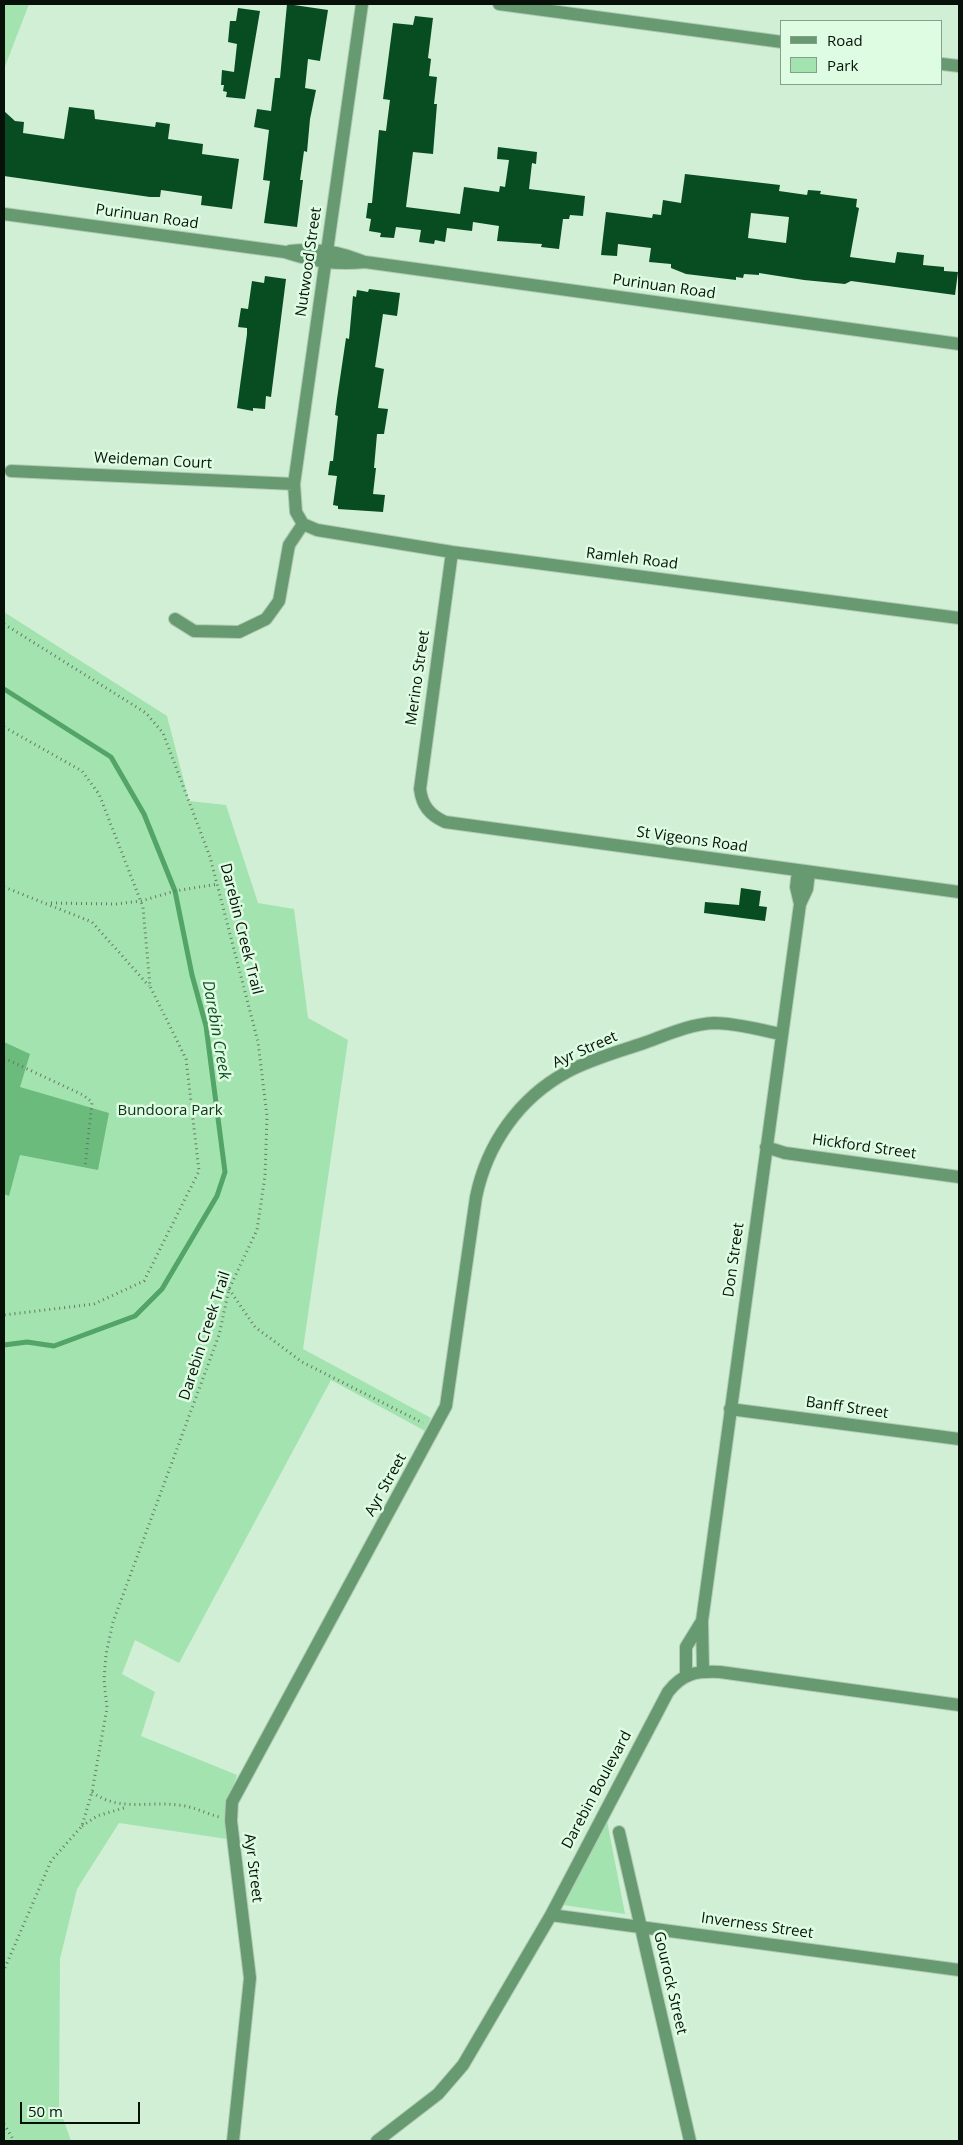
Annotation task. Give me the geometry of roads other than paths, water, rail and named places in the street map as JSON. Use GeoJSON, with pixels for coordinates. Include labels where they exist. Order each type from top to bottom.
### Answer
{"type":"FeatureCollection","features":[{"type":"Feature","properties":{"kind":"street","name":"Nutwood Street"},"geometry":{"type":"LineString","coordinates":[[303,524],[296,512],[294,484],[362,4]]}},
{"type":"Feature","properties":{"kind":"street"},"geometry":{"type":"LineString","coordinates":[[499,4],[780,42]]}},
{"type":"Feature","properties":{"kind":"street"},"geometry":{"type":"LineString","coordinates":[[943,64],[959,66]]}},
{"type":"Feature","properties":{"kind":"street","name":"Purinuan Road"},"geometry":{"type":"LineString","coordinates":[[4,214],[285,252],[310,249],[326,257],[343,253],[365,262],[959,344]]}},
{"type":"Feature","properties":{"kind":"street","name":"Weideman Court"},"geometry":{"type":"LineString","coordinates":[[11,471],[294,484]]}},
{"type":"Feature","properties":{"kind":"street"},"geometry":{"type":"LineString","coordinates":[[175,619],[194,631],[239,632],[266,619],[278,601],[289,545],[303,524]]}},
{"type":"Feature","properties":{"kind":"street","name":"Ramleh Road"},"geometry":{"type":"LineString","coordinates":[[303,524],[317,530],[452,552],[959,618]]}},
{"type":"Feature","properties":{"kind":"street","name":"Merino Street"},"geometry":{"type":"LineString","coordinates":[[425,808],[420,789],[452,552]]}},
{"type":"Feature","properties":{"kind":"street","name":"St Vigeons Road"},"geometry":{"type":"LineString","coordinates":[[425,808],[435,818],[445,822],[959,892]]}},
{"type":"Feature","properties":{"kind":"street","name":"Don Street"},"geometry":{"type":"LineString","coordinates":[[703,1671],[702,1621],[800,904],[796,887],[803,872]]}},
{"type":"Feature","properties":{"kind":"street","name":"Ayr Street"},"geometry":{"type":"LineString","coordinates":[[233,2141],[250,1978],[231,1821],[232,1802],[446,1406],[476,1197],[481,1172],[493,1147],[520,1109],[534,1095],[567,1072],[682,1030],[713,1023],[781,1034]]}},
{"type":"Feature","properties":{"kind":"street","name":"Hickford Street"},"geometry":{"type":"LineString","coordinates":[[766,1147],[785,1153],[959,1177]]}},
{"type":"Feature","properties":{"kind":"street","name":"Banff Street"},"geometry":{"type":"LineString","coordinates":[[730,1409],[959,1439]]}},
{"type":"Feature","properties":{"kind":"street","name":"Don Street"},"geometry":{"type":"LineString","coordinates":[[686,1674],[686,1647],[702,1621]]}},
{"type":"Feature","properties":{"kind":"street"},"geometry":{"type":"LineString","coordinates":[[686,1674],[703,1671],[959,1704]]}},
{"type":"Feature","properties":{"kind":"street","name":"Darebin Boulevard"},"geometry":{"type":"LineString","coordinates":[[377,2141],[438,2094],[463,2065],[551,1915],[668,1692],[686,1674]]}},
{"type":"Feature","properties":{"kind":"street","name":"Gourock Street"},"geometry":{"type":"LineString","coordinates":[[619,1832],[690,2141]]}},
{"type":"Feature","properties":{"kind":"street","name":"Inverness Street"},"geometry":{"type":"LineString","coordinates":[[551,1915],[959,1970]]}},
{"type":"Feature","properties":{"kind":"waterway","name":"Darebin Creek"},"geometry":{"type":"LineString","coordinates":[[4,689],[111,757],[144,814],[175,891],[192,975],[206,1026],[225,1172],[217,1196],[162,1289],[135,1316],[54,1346],[27,1342],[4,1345]]}},
{"type":"Feature","properties":{"kind":"park label","name":"Bundoora Park"},"geometry":{"type":"Point","coordinates":[170,1111]}}]}
